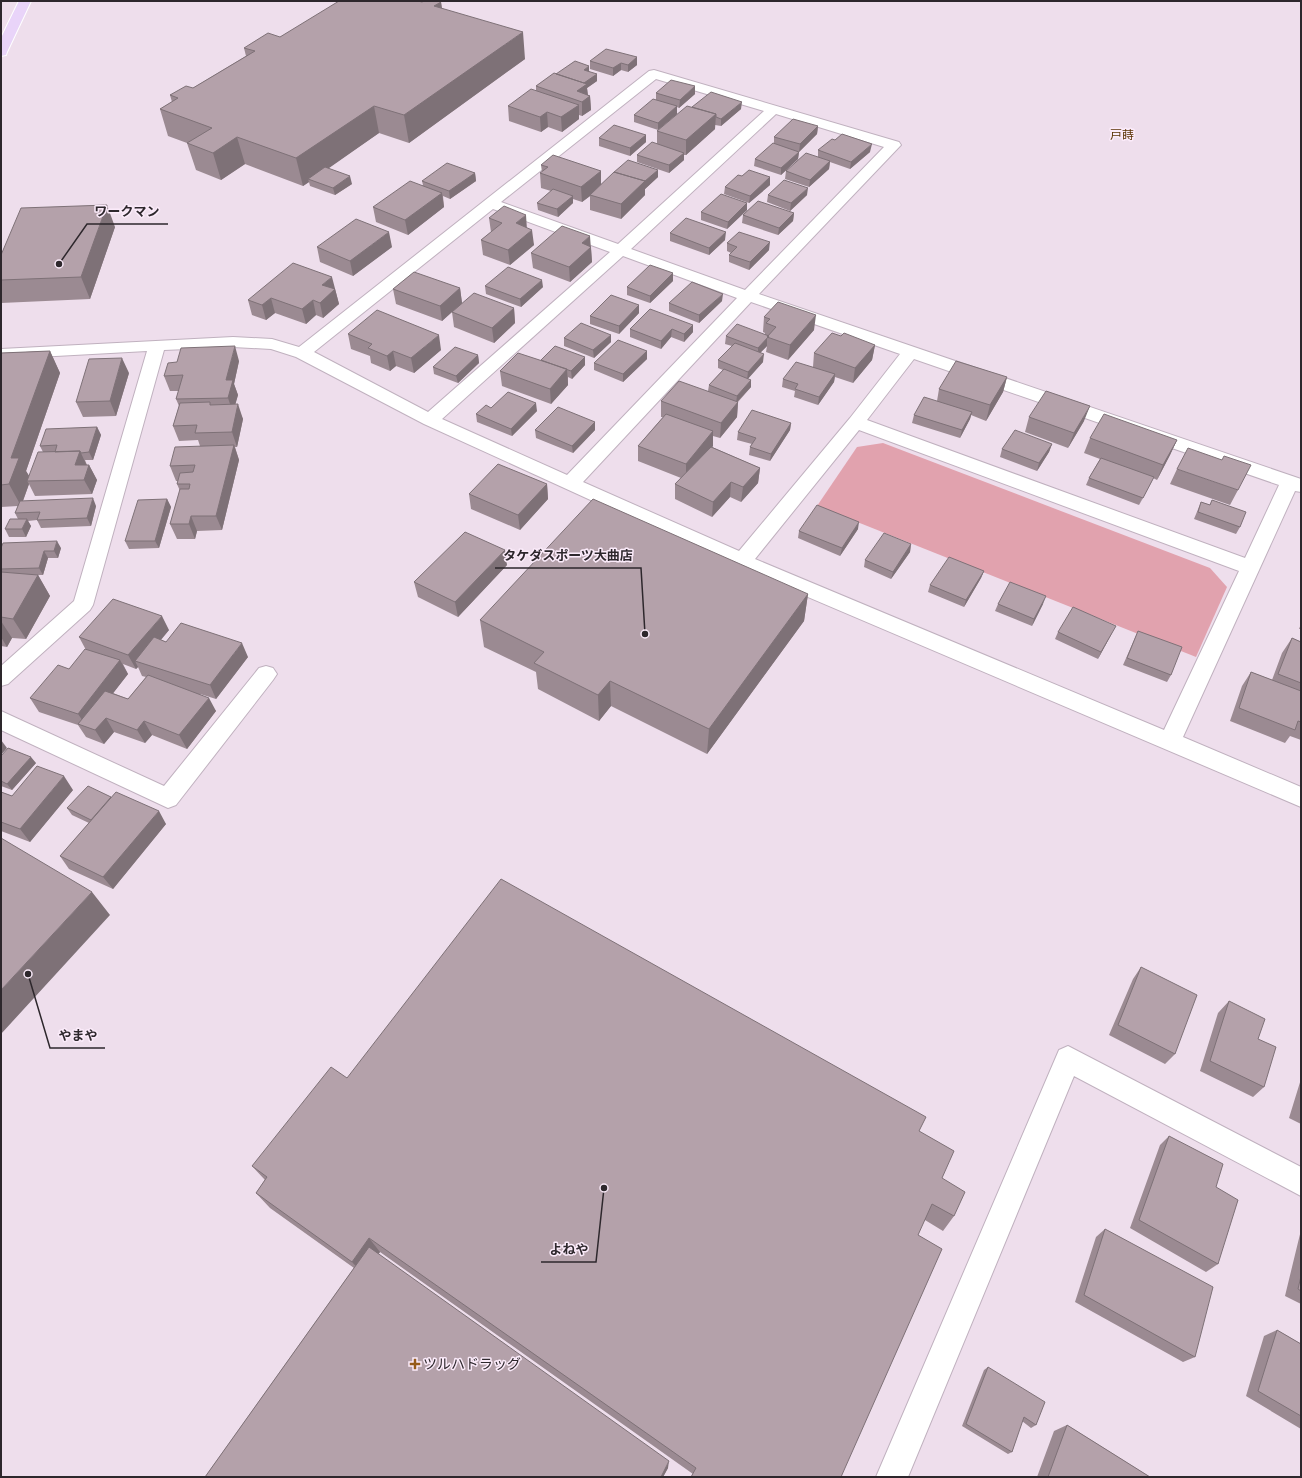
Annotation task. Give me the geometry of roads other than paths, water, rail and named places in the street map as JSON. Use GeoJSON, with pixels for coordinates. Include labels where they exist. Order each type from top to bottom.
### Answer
{"type":"FeatureCollection","features":[{"type":"Feature","properties":{"kind":"main road"},"geometry":{"type":"LineString","coordinates":[[1,52],[22,6]]}},
{"type":"Feature","properties":{"kind":"street"},"geometry":{"type":"LineString","coordinates":[[302,353],[654,74],[894,145],[748,296],[570,484]]}},
{"type":"Feature","properties":{"kind":"street"},"geometry":{"type":"LineString","coordinates":[[430,420],[621,250],[773,110]]}},
{"type":"Feature","properties":{"kind":"street"},"geometry":{"type":"LineString","coordinates":[[491,204],[748,296],[1295,484],[1250,568],[1170,741]]}},
{"type":"Feature","properties":{"kind":"street"},"geometry":{"type":"LineString","coordinates":[[1,354],[233,342],[272,344],[302,353],[430,420],[742,561],[1301,797]]}},
{"type":"Feature","properties":{"kind":"street"},"geometry":{"type":"LineString","coordinates":[[1,678],[83,605],[157,345]]}},
{"type":"Feature","properties":{"kind":"street"},"geometry":{"type":"LineString","coordinates":[[742,561],[856,422],[911,351]]}},
{"type":"Feature","properties":{"kind":"street"},"geometry":{"type":"LineString","coordinates":[[856,422],[1250,568]]}},
{"type":"Feature","properties":{"kind":"street"},"geometry":{"type":"LineString","coordinates":[[1,720],[168,798],[266,674]]}},
{"type":"Feature","properties":{"kind":"street"},"geometry":{"type":"LineString","coordinates":[[892,1477],[1068,1059],[1301,1182]]}},
{"type":"Feature","properties":{"kind":"place","name":"ワークマン"},"geometry":{"type":"Point","coordinates":[59,264]}},
{"type":"Feature","properties":{"kind":"place","name":"タケダスポーツ大曲店"},"geometry":{"type":"Point","coordinates":[645,634]}},
{"type":"Feature","properties":{"kind":"place","name":"やまや"},"geometry":{"type":"Point","coordinates":[28,974]}},
{"type":"Feature","properties":{"kind":"place","name":"よねや"},"geometry":{"type":"Point","coordinates":[604,1188]}},
{"type":"Feature","properties":{"kind":"place","name":"ツルハドラッグ"},"geometry":{"type":"Point","coordinates":[415,1364]}},
{"type":"Feature","properties":{"kind":"district","name":"戸蒔"},"geometry":{"type":"Point","coordinates":[1122,135]}}]}
